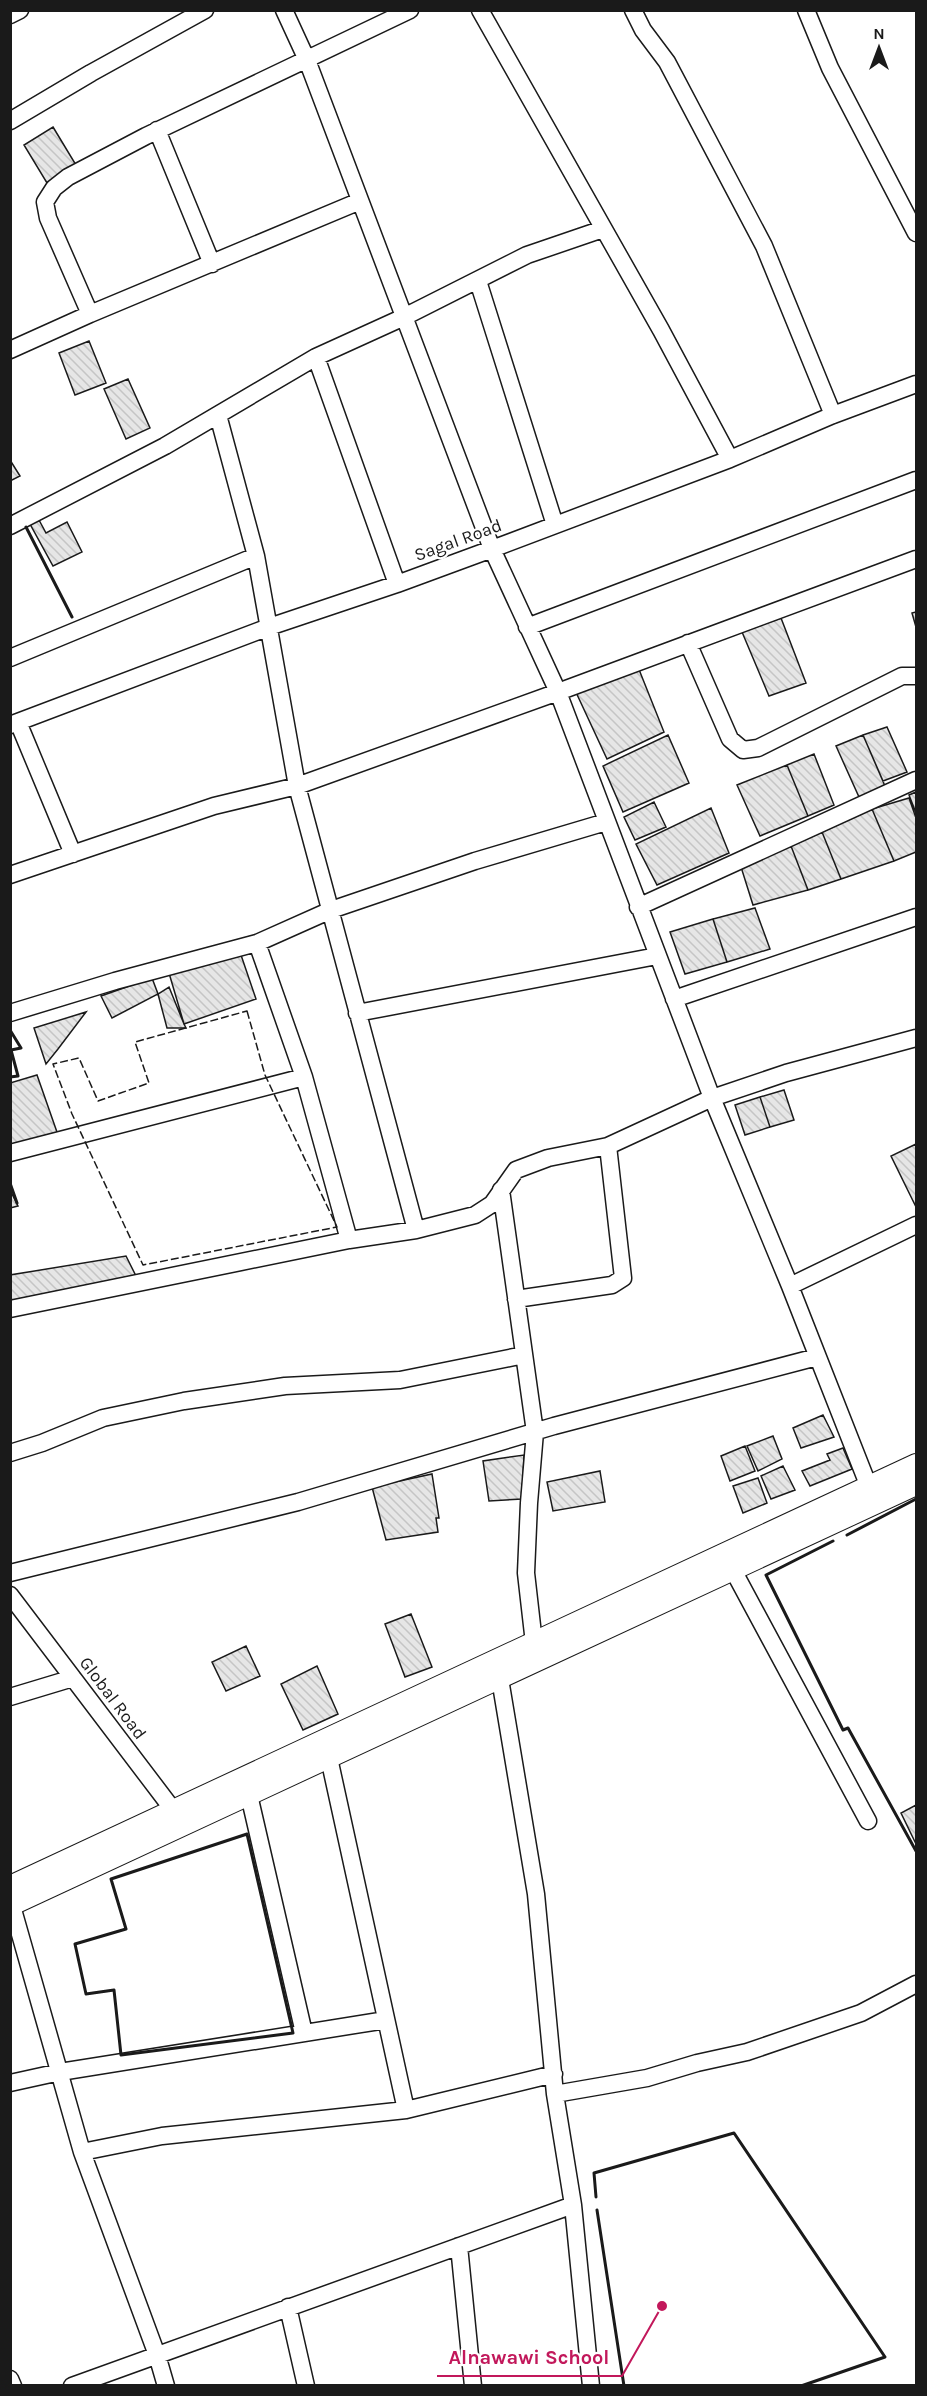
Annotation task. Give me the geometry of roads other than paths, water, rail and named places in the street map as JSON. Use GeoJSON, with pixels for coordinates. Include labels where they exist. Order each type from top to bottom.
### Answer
{"type":"FeatureCollection","features":[{"type":"Feature","properties":{"kind":"street"},"geometry":{"type":"LineString","coordinates":[[10,15],[20,10]]}},
{"type":"Feature","properties":{"kind":"street"},"geometry":{"type":"LineString","coordinates":[[10,121],[205,10]]}},
{"type":"Feature","properties":{"kind":"street"},"geometry":{"type":"LineString","coordinates":[[284,10],[307,60],[492,549],[558,692],[712,1098],[790,1286],[870,1496]]}},
{"type":"Feature","properties":{"kind":"street"},"geometry":{"type":"LineString","coordinates":[[90,314],[48,218],[45,202],[54,188],[68,177],[157,130],[410,10]]}},
{"type":"Feature","properties":{"kind":"street"},"geometry":{"type":"LineString","coordinates":[[480,10],[662,330],[730,459]]}},
{"type":"Feature","properties":{"kind":"street"},"geometry":{"type":"LineString","coordinates":[[633,10],[643,30],[667,62],[764,246],[833,415]]}},
{"type":"Feature","properties":{"kind":"street"},"geometry":{"type":"LineString","coordinates":[[806,10],[830,68],[916,233]]}},
{"type":"Feature","properties":{"kind":"street"},"geometry":{"type":"LineString","coordinates":[[157,130],[212,264]]}},
{"type":"Feature","properties":{"kind":"street"},"geometry":{"type":"LineString","coordinates":[[10,350],[360,201]]}},
{"type":"Feature","properties":{"kind":"street"},"geometry":{"type":"LineString","coordinates":[[10,526],[165,446],[316,357],[404,317],[527,255],[603,229]]}},
{"type":"Feature","properties":{"kind":"street"},"geometry":{"type":"LineString","coordinates":[[478,281],[555,525]]}},
{"type":"Feature","properties":{"kind":"street"},"geometry":{"type":"LineString","coordinates":[[316,357],[397,584]]}},
{"type":"Feature","properties":{"kind":"street","name":"Sagal Road"},"geometry":{"type":"LineString","coordinates":[[14,724],[269,627],[492,549],[730,459],[833,415],[916,384]]}},
{"type":"Feature","properties":{"kind":"street"},"geometry":{"type":"LineString","coordinates":[[218,415],[256,556],[297,786],[416,1230]]}},
{"type":"Feature","properties":{"kind":"street"},"geometry":{"type":"LineString","coordinates":[[527,627],[916,480]]}},
{"type":"Feature","properties":{"kind":"street"},"geometry":{"type":"LineString","coordinates":[[10,658],[256,556]]}},
{"type":"Feature","properties":{"kind":"street"},"geometry":{"type":"LineString","coordinates":[[10,876],[214,806],[297,786],[916,559]]}},
{"type":"Feature","properties":{"kind":"street"},"geometry":{"type":"LineString","coordinates":[[688,643],[730,739],[743,750],[758,748],[902,676],[916,676]]}},
{"type":"Feature","properties":{"kind":"street"},"geometry":{"type":"LineString","coordinates":[[14,724],[73,854]]}},
{"type":"Feature","properties":{"kind":"street"},"geometry":{"type":"LineString","coordinates":[[638,907],[916,780]]}},
{"type":"Feature","properties":{"kind":"street"},"geometry":{"type":"LineString","coordinates":[[10,1013],[115,981],[257,943],[331,910],[475,861],[606,822]]}},
{"type":"Feature","properties":{"kind":"street"},"geometry":{"type":"LineString","coordinates":[[674,999],[916,917]]}},
{"type":"Feature","properties":{"kind":"street"},"geometry":{"type":"LineString","coordinates":[[257,943],[304,1077],[349,1240]]}},
{"type":"Feature","properties":{"kind":"street"},"geometry":{"type":"LineString","coordinates":[[357,1013],[657,956]]}},
{"type":"Feature","properties":{"kind":"street"},"geometry":{"type":"LineString","coordinates":[[10,1309],[349,1240],[416,1230],[475,1215],[492,1204],[516,1170],[548,1158],[608,1146],[712,1098],[786,1073],[916,1038]]}},
{"type":"Feature","properties":{"kind":"street"},"geometry":{"type":"LineString","coordinates":[[10,1153],[304,1077]]}},
{"type":"Feature","properties":{"kind":"street"},"geometry":{"type":"LineString","coordinates":[[516,1299],[612,1286],[623,1278],[608,1146]]}},
{"type":"Feature","properties":{"kind":"street"},"geometry":{"type":"LineString","coordinates":[[501,1190],[535,1432],[526,1573],[534,1643]]}},
{"type":"Feature","properties":{"kind":"street"},"geometry":{"type":"LineString","coordinates":[[790,1286],[916,1225]]}},
{"type":"Feature","properties":{"kind":"street"},"geometry":{"type":"LineString","coordinates":[[10,1453],[42,1443],[103,1418],[184,1401],[285,1386],[400,1380],[524,1355]]}},
{"type":"Feature","properties":{"kind":"street"},"geometry":{"type":"LineString","coordinates":[[10,1573],[298,1502],[535,1432],[817,1357]]}},
{"type":"Feature","properties":{"kind":"street"},"geometry":{"type":"LineString","coordinates":[[179,1818],[249,1795],[733,1570],[870,1496],[916,1464]]}},
{"type":"Feature","properties":{"kind":"street"},"geometry":{"type":"LineString","coordinates":[[166,2385],[82,2152],[11,1899],[534,1643],[870,1496],[916,1485]]}},
{"type":"Feature","properties":{"kind":"street"},"geometry":{"type":"LineString","coordinates":[[733,1570],[868,1821]]}},
{"type":"Feature","properties":{"kind":"street","name":"Global Road"},"geometry":{"type":"LineString","coordinates":[[10,1595],[179,1818]]}},
{"type":"Feature","properties":{"kind":"street"},"geometry":{"type":"LineString","coordinates":[[10,1697],[73,1678]]}},
{"type":"Feature","properties":{"kind":"street"},"geometry":{"type":"LineString","coordinates":[[500,1678],[537,1894],[555,2094],[573,2205],[591,2385]]}},
{"type":"Feature","properties":{"kind":"street"},"geometry":{"type":"LineString","coordinates":[[329,1758],[406,2110]]}},
{"type":"Feature","properties":{"kind":"street"},"geometry":{"type":"LineString","coordinates":[[249,1795],[304,2033]]}},
{"type":"Feature","properties":{"kind":"street"},"geometry":{"type":"LineString","coordinates":[[555,2094],[647,2078],[697,2063],[747,2052],[861,2013],[916,1984]]}},
{"type":"Feature","properties":{"kind":"street"},"geometry":{"type":"LineString","coordinates":[[10,2083],[60,2072],[387,2020]]}},
{"type":"Feature","properties":{"kind":"street"},"geometry":{"type":"LineString","coordinates":[[82,2152],[162,2136],[406,2110],[554,2074]]}},
{"type":"Feature","properties":{"kind":"street"},"geometry":{"type":"LineString","coordinates":[[72,2385],[573,2205]]}},
{"type":"Feature","properties":{"kind":"street"},"geometry":{"type":"LineString","coordinates":[[459,2246],[473,2385]]}},
{"type":"Feature","properties":{"kind":"street"},"geometry":{"type":"LineString","coordinates":[[288,2307],[306,2385]]}},
{"type":"Feature","properties":{"kind":"street"},"geometry":{"type":"LineString","coordinates":[[10,2379],[13,2385]]}},
{"type":"Feature","properties":{"kind":"place","name":"Alnawawi School"},"geometry":{"type":"Point","coordinates":[662,2306]}}]}
